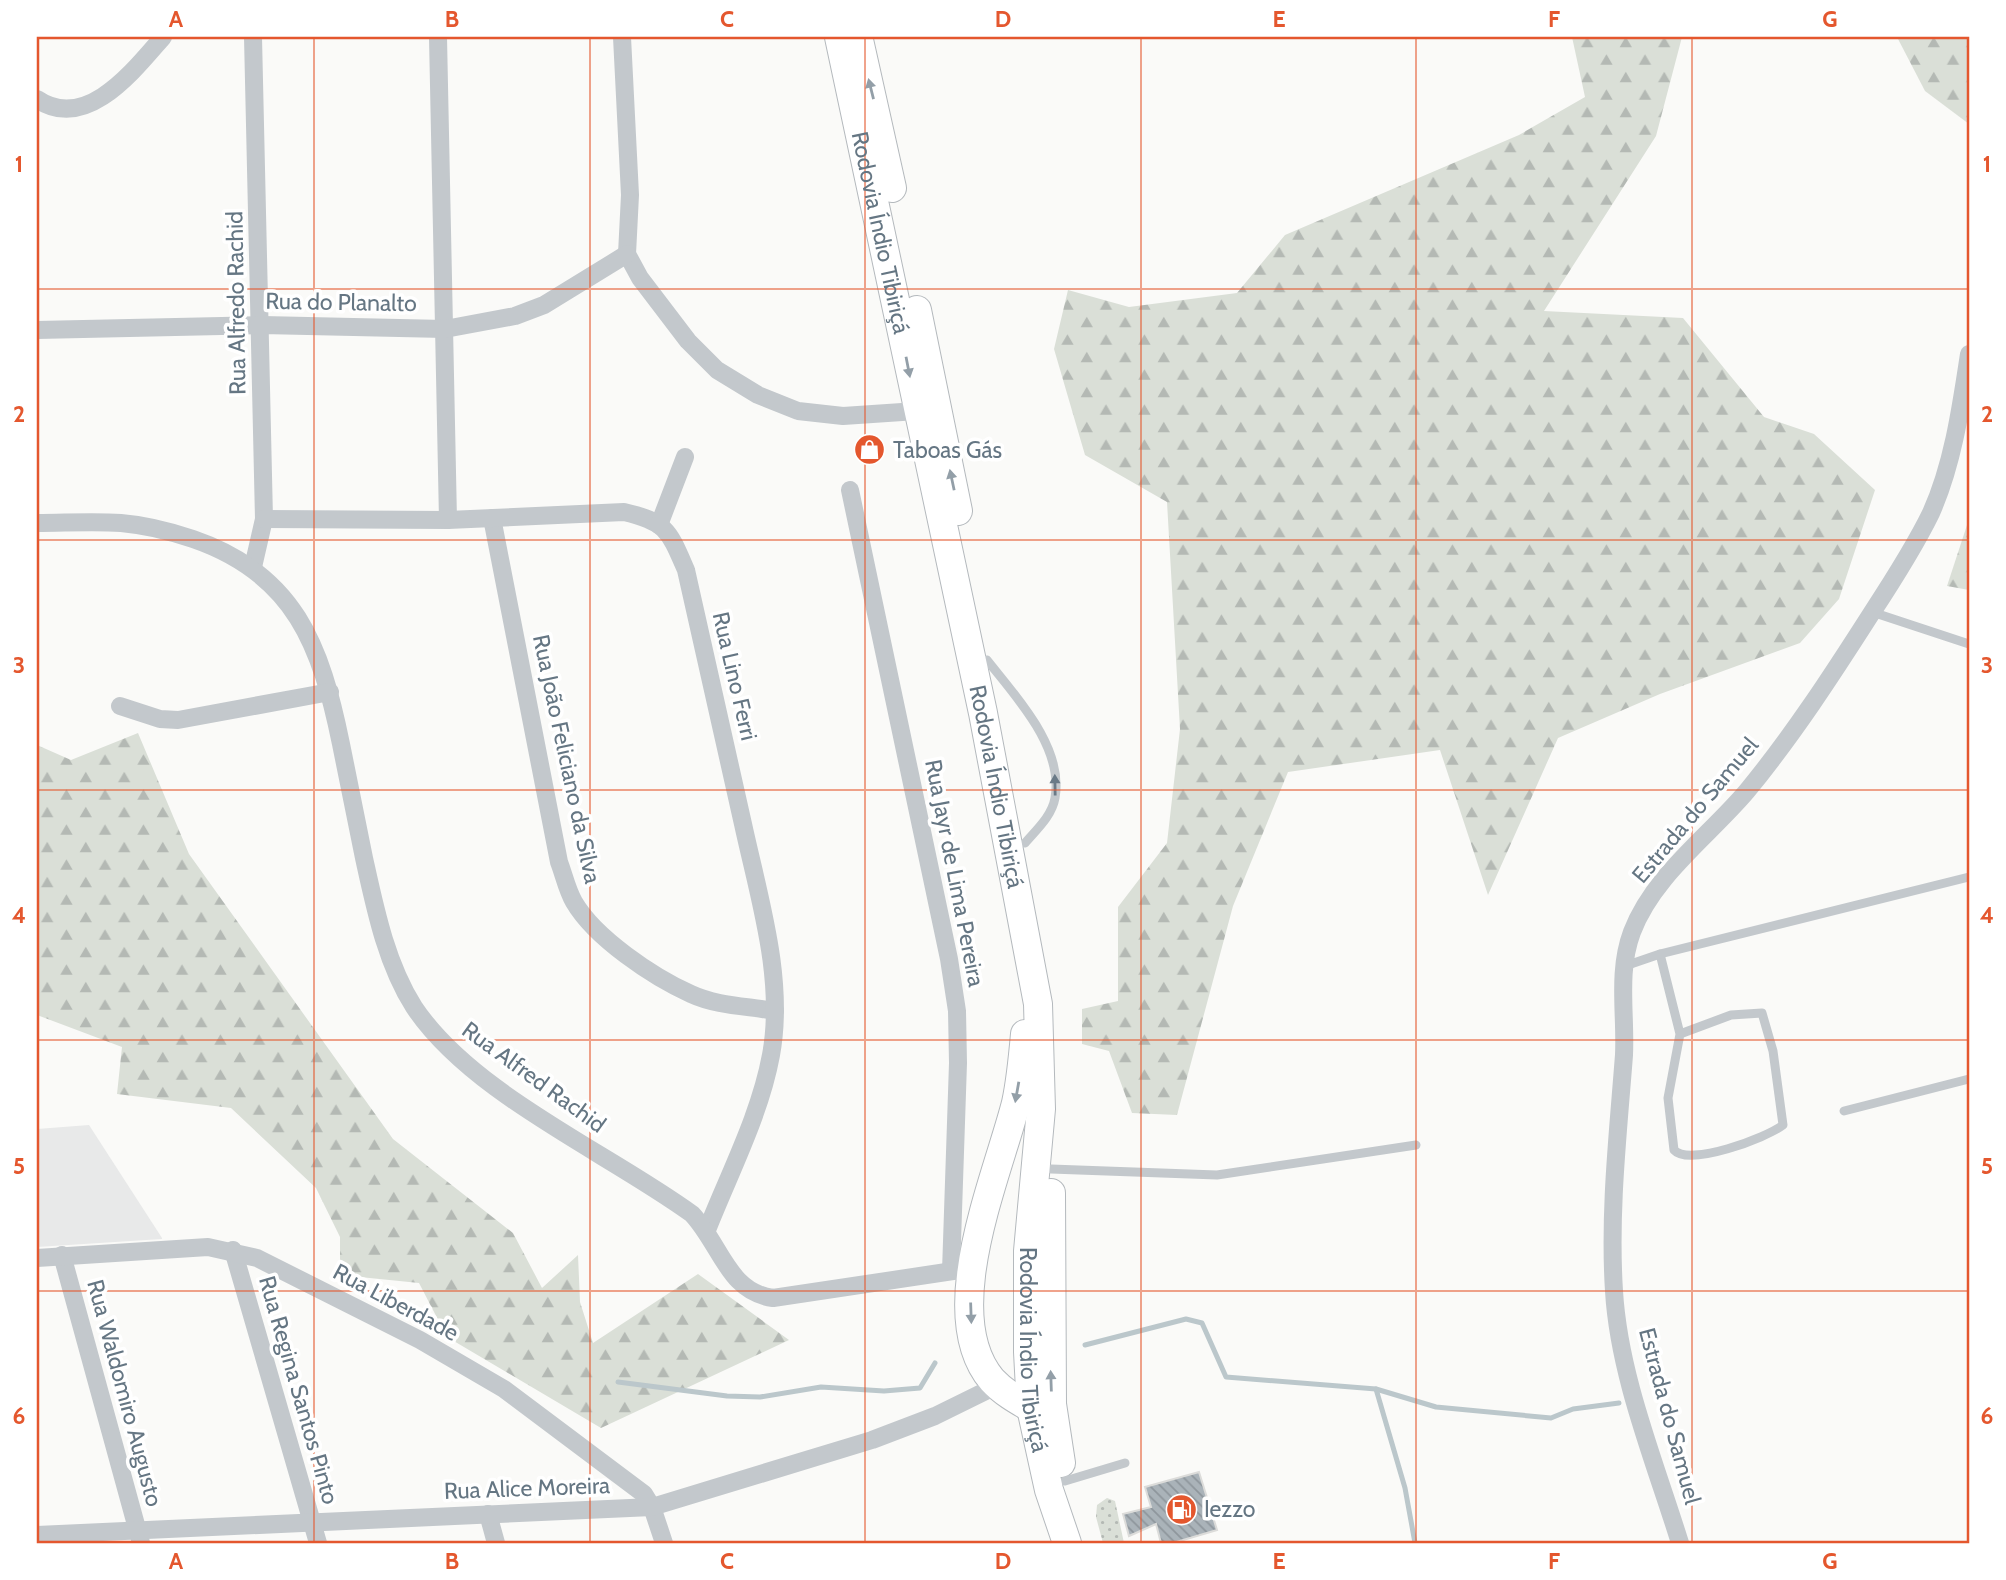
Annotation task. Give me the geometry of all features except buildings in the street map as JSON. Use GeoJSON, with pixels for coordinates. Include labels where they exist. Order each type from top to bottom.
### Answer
{"type":"FeatureCollection","features":[{"type":"Feature","properties":{"kind":"highway","name":"Rodovia Índio Tibiriçá"},"geometry":{"type":"LineString","coordinates":[[839,37],[886,246],[917,411],[983,713],[1032,976],[1041,1050],[1041,1109],[1028,1251],[1027,1352],[1031,1408],[1049,1490],[1067,1543]]}},
{"type":"Feature","properties":{"kind":"highway","name":"Rodovia Índio Tibiriçá"},"geometry":{"type":"LineString","coordinates":[[858,37],[878,120],[1025,843],[1047,968],[1054,1040],[1051,1169],[1052,1392],[1065,1481],[1084,1543]]}},
{"type":"Feature","properties":{"kind":"highway"},"geometry":{"type":"LineString","coordinates":[[1031,1408],[998,1385],[982,1363],[973,1341],[962,1269],[1016,1102],[1032,976]]}},
{"type":"Feature","properties":{"kind":"street"},"geometry":{"type":"LineString","coordinates":[[37,99],[46,105],[71,109],[97,100],[128,78],[163,37]]}},
{"type":"Feature","properties":{"kind":"street","name":"Rua Alfredo Rachid"},"geometry":{"type":"LineString","coordinates":[[253,37],[262,325],[264,519],[253,567]]}},
{"type":"Feature","properties":{"kind":"street"},"geometry":{"type":"LineString","coordinates":[[438,37],[448,520]]}},
{"type":"Feature","properties":{"kind":"street"},"geometry":{"type":"LineString","coordinates":[[622,37],[630,195],[627,254],[688,341],[717,370],[758,394],[819,415],[917,411]]}},
{"type":"Feature","properties":{"kind":"street","name":"Rua do Planalto"},"geometry":{"type":"LineString","coordinates":[[37,330],[262,325],[445,328],[515,316],[544,305],[627,254]]}},
{"type":"Feature","properties":{"kind":"street","name":"Estrada do Samuel"},"geometry":{"type":"LineString","coordinates":[[1680,1543],[1627,1368],[1614,1292],[1613,1179],[1624,1052],[1623,967],[1632,932],[1656,890],[1723,819],[1768,766],[1872,612],[1931,512],[1948,462],[1969,354]]}},
{"type":"Feature","properties":{"kind":"street"},"geometry":{"type":"LineString","coordinates":[[264,519],[448,520],[624,512],[652,518],[659,525],[685,457]]}},
{"type":"Feature","properties":{"kind":"street","name":"Rua Jayr de Lima Pereira"},"geometry":{"type":"LineString","coordinates":[[850,490],[949,959],[957,1011],[962,1269]]}},
{"type":"Feature","properties":{"kind":"street","name":"Rua João Feliciano da Silva"},"geometry":{"type":"LineString","coordinates":[[492,518],[559,862],[573,901],[592,928],[619,950],[691,994],[721,1003],[775,1010]]}},
{"type":"Feature","properties":{"kind":"street","name":"Rua Alfred Rachid"},"geometry":{"type":"LineString","coordinates":[[37,523],[121,523],[162,529],[211,545],[253,567],[300,617],[318,655],[330,692],[375,910],[395,969],[414,1007],[446,1046],[508,1094],[666,1195],[707,1230],[738,1282],[754,1295],[773,1298],[962,1269]]}},
{"type":"Feature","properties":{"kind":"street","name":"Rua Lino Ferri"},"geometry":{"type":"LineString","coordinates":[[659,525],[671,535],[686,570],[770,954],[775,1010],[771,1056],[757,1104],[707,1230]]}},
{"type":"Feature","properties":{"kind":"street"},"geometry":{"type":"LineString","coordinates":[[120,706],[160,719],[178,720],[330,692]]}},
{"type":"Feature","properties":{"kind":"street","name":"Rua Liberdade"},"geometry":{"type":"LineString","coordinates":[[37,1258],[208,1247],[233,1250],[257,1258],[420,1340],[504,1389],[644,1494],[652,1507],[664,1543]]}},
{"type":"Feature","properties":{"kind":"street","name":"Rua Regina Santos Pinto"},"geometry":{"type":"LineString","coordinates":[[233,1250],[318,1543]]}},
{"type":"Feature","properties":{"kind":"street","name":"Rua Waldomiro Augusto"},"geometry":{"type":"LineString","coordinates":[[62,1255],[139,1536]]}},
{"type":"Feature","properties":{"kind":"street","name":"Rua Alice Moreira"},"geometry":{"type":"LineString","coordinates":[[37,1535],[139,1536],[312,1521],[652,1507],[872,1440],[935,1416],[998,1385]]}},
{"type":"Feature","properties":{"kind":"street"},"geometry":{"type":"LineString","coordinates":[[488,1514],[496,1543]]}},
{"type":"Feature","properties":{"kind":"lane"},"geometry":{"type":"LineString","coordinates":[[1872,612],[1969,644]]}},
{"type":"Feature","properties":{"kind":"lane"},"geometry":{"type":"LineString","coordinates":[[987,660],[1032,719],[1047,747],[1056,776],[1055,800],[1047,817],[1025,843]]}},
{"type":"Feature","properties":{"kind":"lane"},"geometry":{"type":"LineString","coordinates":[[1623,967],[1660,954],[1969,877]]}},
{"type":"Feature","properties":{"kind":"lane"},"geometry":{"type":"LineString","coordinates":[[1660,954],[1680,1034],[1668,1098],[1674,1150],[1679,1155],[1703,1156],[1783,1125],[1773,1051],[1762,1013],[1731,1015],[1680,1034]]}},
{"type":"Feature","properties":{"kind":"lane"},"geometry":{"type":"LineString","coordinates":[[1844,1111],[1969,1079]]}},
{"type":"Feature","properties":{"kind":"lane"},"geometry":{"type":"LineString","coordinates":[[1051,1169],[1217,1175],[1416,1145]]}},
{"type":"Feature","properties":{"kind":"lane"},"geometry":{"type":"LineString","coordinates":[[1065,1481],[1125,1463]]}},
{"type":"Feature","properties":{"kind":"shaded area"},"geometry":{"type":"Polygon","coordinates":[[[89,1125],[162,1239],[37,1247],[37,1129],[89,1125]]]}},
{"type":"Feature","properties":{"kind":"green space"},"geometry":{"type":"Polygon","coordinates":[[[1572,37],[1682,37],[1656,136],[1544,311],[1683,318],[1764,417],[1814,434],[1875,490],[1839,599],[1800,643],[1660,694],[1558,738],[1488,895],[1440,750],[1288,772],[1233,906],[1177,1115],[1132,1113],[1109,1051],[1082,1044],[1082,1009],[1118,1001],[1118,907],[1167,843],[1180,729],[1167,502],[1085,455],[1054,349],[1068,290],[1129,307],[1237,293],[1285,235],[1519,135],[1585,97],[1572,37]]]}},
{"type":"Feature","properties":{"kind":"green space"},"geometry":{"type":"Polygon","coordinates":[[[1897,37],[1969,37],[1969,124],[1925,91],[1897,37]]]}},
{"type":"Feature","properties":{"kind":"green space"},"geometry":{"type":"Polygon","coordinates":[[[1969,519],[1969,590],[1947,586],[1969,519]]]}},
{"type":"Feature","properties":{"kind":"green space"},"geometry":{"type":"Polygon","coordinates":[[[138,733],[189,854],[393,1139],[513,1233],[542,1288],[578,1255],[580,1302],[593,1343],[698,1274],[789,1340],[601,1428],[447,1337],[419,1283],[340,1275],[340,1237],[316,1188],[231,1108],[117,1094],[122,1047],[37,1015],[37,745],[71,760],[138,733]]]}},
{"type":"Feature","properties":{"kind":"green space"},"geometry":{"type":"Polygon","coordinates":[[[1107,1498],[1115,1501],[1124,1543],[1103,1543],[1096,1517],[1097,1505],[1107,1498]]]}},
{"type":"Feature","properties":{"kind":"waterway"},"geometry":{"type":"LineString","coordinates":[[1085,1345],[1186,1319],[1202,1323],[1226,1377],[1376,1389],[1436,1407],[1551,1418],[1573,1409],[1619,1403]]}},
{"type":"Feature","properties":{"kind":"waterway"},"geometry":{"type":"LineString","coordinates":[[618,1382],[727,1396],[760,1397],[821,1387],[884,1391],[920,1388],[935,1363]]}},
{"type":"Feature","properties":{"kind":"waterway"},"geometry":{"type":"LineString","coordinates":[[1376,1389],[1405,1488],[1415,1543]]}},
{"type":"Feature","properties":{"kind":"place","name":"Taboas Gás"},"geometry":{"type":"Point","coordinates":[870,450]}},
{"type":"Feature","properties":{"kind":"place","name":"Iezzo"},"geometry":{"type":"Point","coordinates":[1181,1509]}}]}
